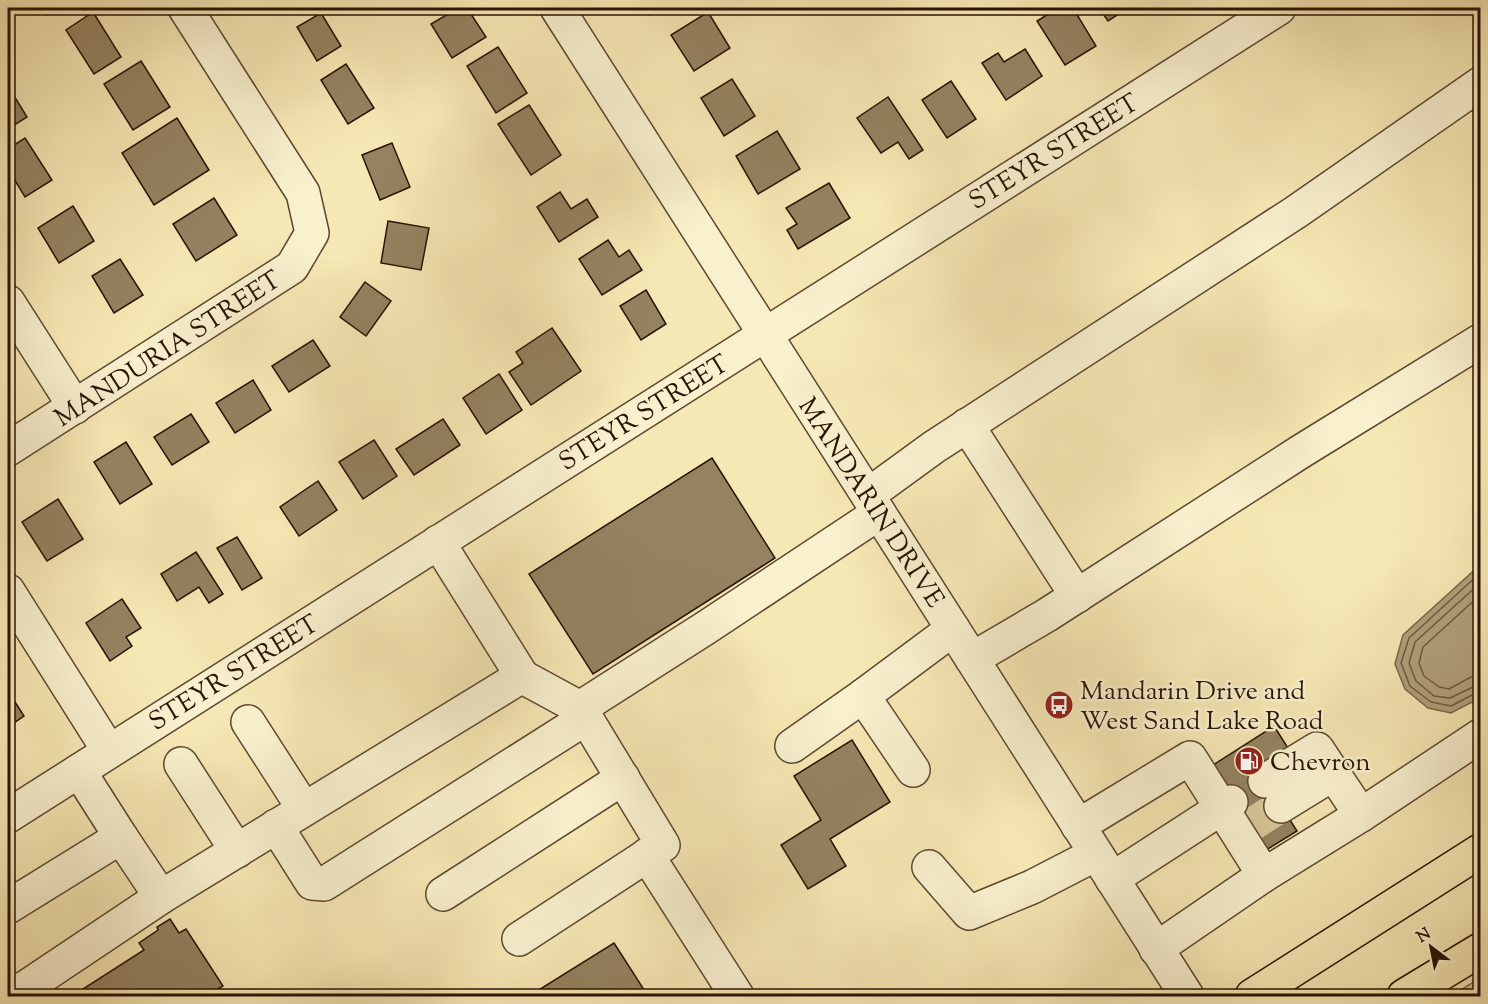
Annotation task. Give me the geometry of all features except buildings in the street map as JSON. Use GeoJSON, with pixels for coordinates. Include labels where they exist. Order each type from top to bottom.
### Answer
{"type":"FeatureCollection","features":[{"type":"Feature","properties":{"kind":"main road"},"geometry":{"type":"LineString","coordinates":[[1252,996],[1480,851]]}},
{"type":"Feature","properties":{"kind":"main road"},"geometry":{"type":"LineString","coordinates":[[1404,996],[1480,950]]}},
{"type":"Feature","properties":{"kind":"street","name":"MANDURIA STREET"},"geometry":{"type":"LineString","coordinates":[[8,449],[292,267],[312,232],[303,193],[185,8]]}},
{"type":"Feature","properties":{"kind":"street","name":"MANDARIN DRIVE"},"geometry":{"type":"LineString","coordinates":[[557,8],[1187,996]]}},
{"type":"Feature","properties":{"kind":"street","name":"STEYR STREET"},"geometry":{"type":"LineString","coordinates":[[8,816],[1279,8]]}},
{"type":"Feature","properties":{"kind":"street"},"geometry":{"type":"LineString","coordinates":[[276,826],[312,884],[324,884],[583,713],[707,627],[873,504],[934,447],[1296,212],[1480,84]]}},
{"type":"Feature","properties":{"kind":"street"},"geometry":{"type":"LineString","coordinates":[[8,302],[75,407]]}},
{"type":"Feature","properties":{"kind":"street"},"geometry":{"type":"LineString","coordinates":[[972,659],[1077,596],[1300,452],[1480,341]]}},
{"type":"Feature","properties":{"kind":"street"},"geometry":{"type":"LineString","coordinates":[[967,425],[1077,596]]}},
{"type":"Feature","properties":{"kind":"street"},"geometry":{"type":"LineString","coordinates":[[438,542],[522,676],[583,713],[663,844],[519,939]]}},
{"type":"Feature","properties":{"kind":"street"},"geometry":{"type":"LineString","coordinates":[[8,591],[109,751]]}},
{"type":"Feature","properties":{"kind":"street"},"geometry":{"type":"LineString","coordinates":[[792,746],[953,629]]}},
{"type":"Feature","properties":{"kind":"street"},"geometry":{"type":"LineString","coordinates":[[8,990],[22,990],[161,897],[522,676]]}},
{"type":"Feature","properties":{"kind":"street"},"geometry":{"type":"LineString","coordinates":[[863,696],[912,770]]}},
{"type":"Feature","properties":{"kind":"street"},"geometry":{"type":"LineString","coordinates":[[248,722],[304,809]]}},
{"type":"Feature","properties":{"kind":"street"},"geometry":{"type":"LineString","coordinates":[[1156,949],[1264,875],[1361,815],[1480,736]]}},
{"type":"Feature","properties":{"kind":"street"},"geometry":{"type":"LineString","coordinates":[[1273,793],[1317,749],[1361,815]]}},
{"type":"Feature","properties":{"kind":"street"},"geometry":{"type":"LineString","coordinates":[[1078,826],[1190,758],[1235,818],[1264,875]]}},
{"type":"Feature","properties":{"kind":"street"},"geometry":{"type":"LineString","coordinates":[[181,764],[237,850]]}},
{"type":"Feature","properties":{"kind":"street"},"geometry":{"type":"LineString","coordinates":[[79,771],[161,897]]}},
{"type":"Feature","properties":{"kind":"street"},"geometry":{"type":"LineString","coordinates":[[443,894],[623,778]]}},
{"type":"Feature","properties":{"kind":"street"},"geometry":{"type":"LineString","coordinates":[[929,867],[969,913],[1032,887],[1104,866],[1235,818]]}},
{"type":"Feature","properties":{"kind":"street"},"geometry":{"type":"LineString","coordinates":[[8,907],[121,837]]}},
{"type":"Feature","properties":{"kind":"street"},"geometry":{"type":"LineString","coordinates":[[647,855],[737,996]]}},
{"type":"Feature","properties":{"kind":"shaded area"},"geometry":{"type":"Polygon","coordinates":[[[1480,978],[1480,996],[1451,996],[1480,978]]]}},
{"type":"Feature","properties":{"kind":"water"},"geometry":{"type":"Polygon","coordinates":[[[1480,565],[1480,698],[1451,713],[1428,708],[1405,689],[1395,664],[1403,635],[1480,565]]]}},
{"type":"Feature","properties":{"kind":"tunnel"},"geometry":{"type":"LineString","coordinates":[[1248,827],[1281,806]]}},
{"type":"Feature","properties":{"kind":"place","name":"Mandarin Drive and West Sand Lake Road"},"geometry":{"type":"Point","coordinates":[1059,705]}},
{"type":"Feature","properties":{"kind":"place","name":"Chevron"},"geometry":{"type":"Point","coordinates":[1249,761]}}]}
